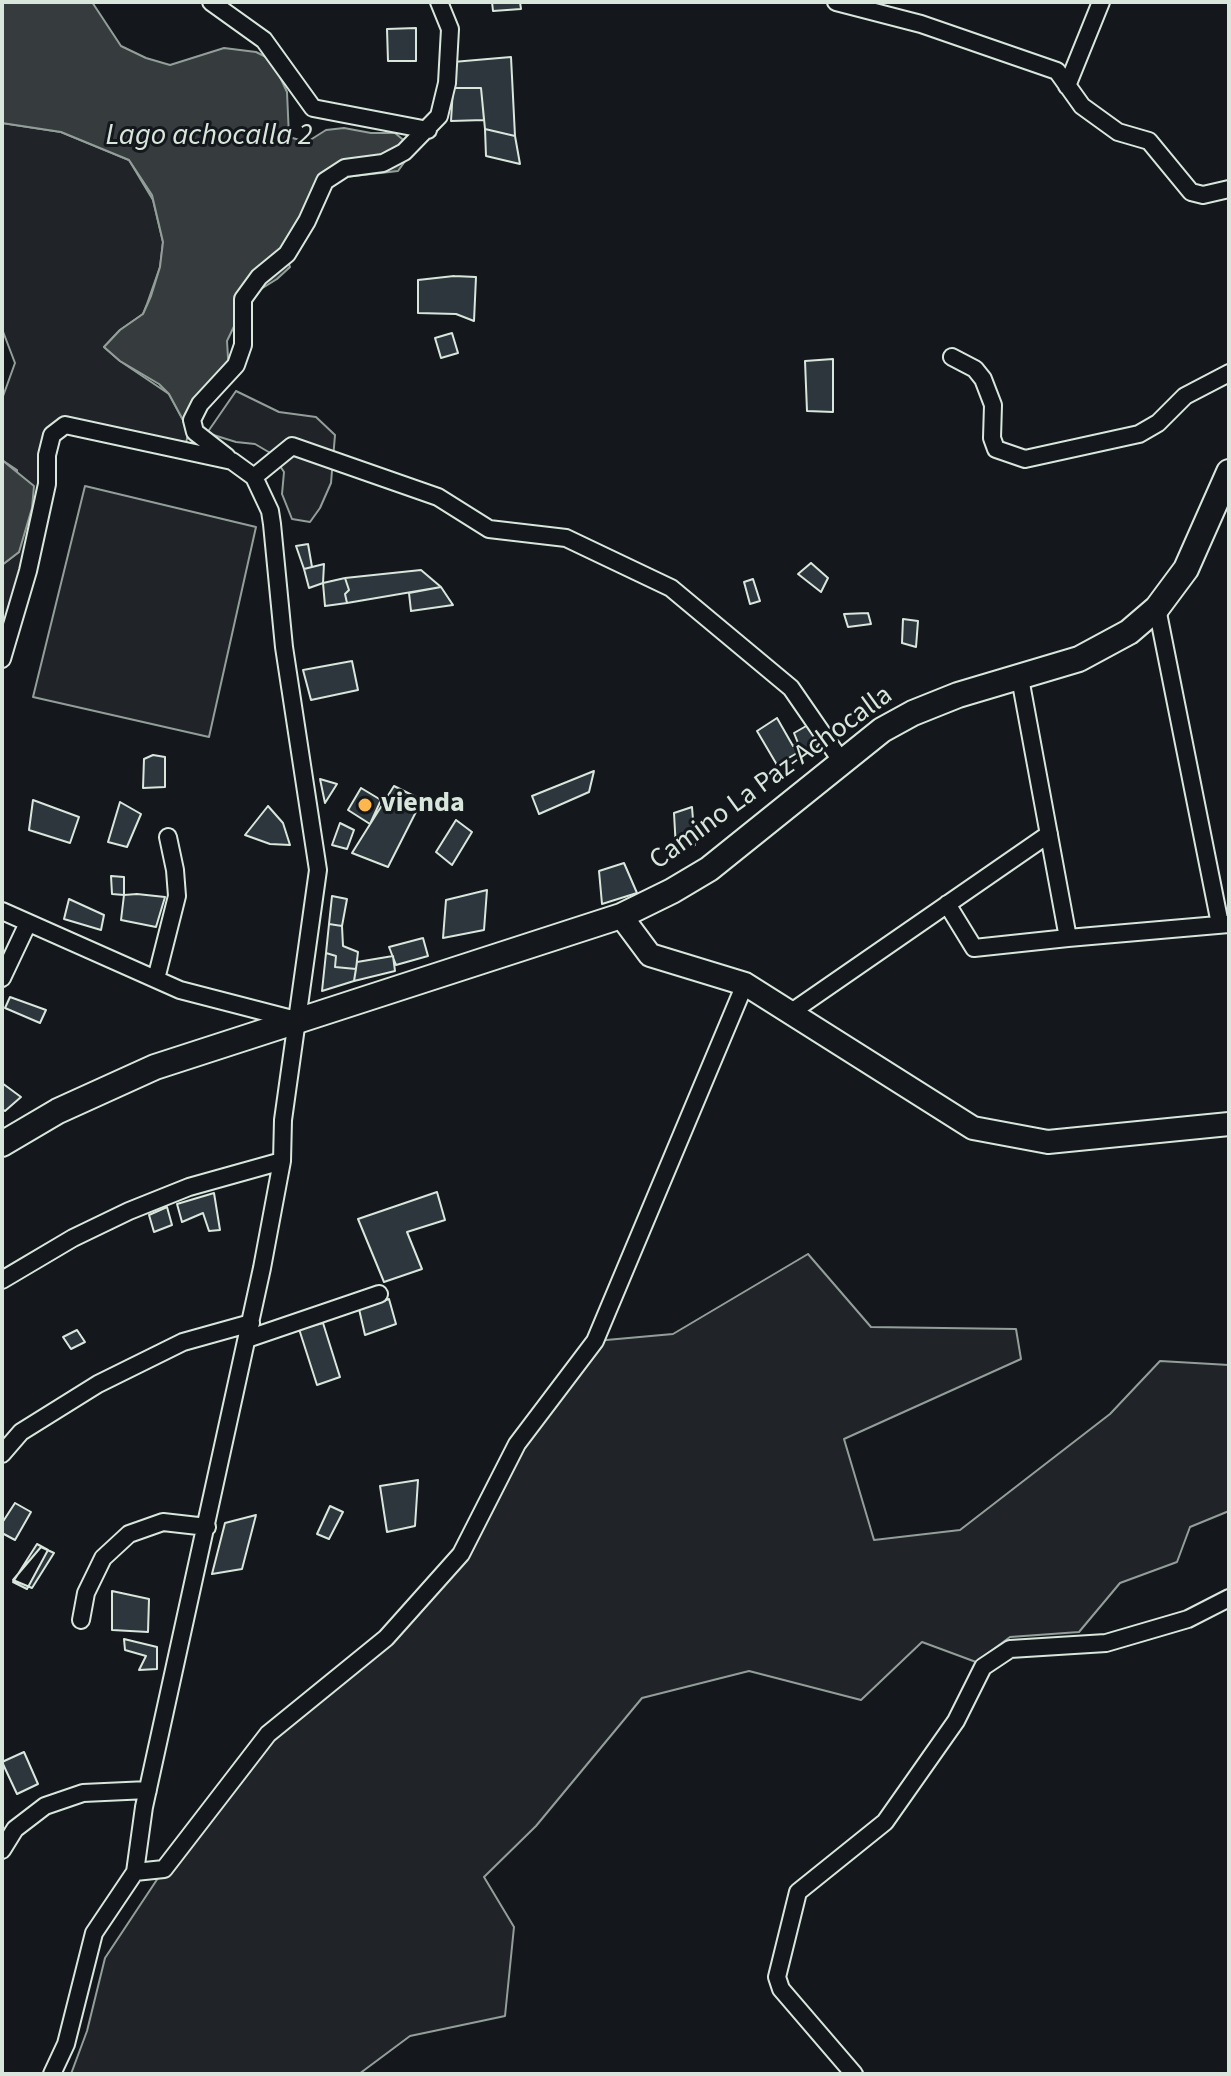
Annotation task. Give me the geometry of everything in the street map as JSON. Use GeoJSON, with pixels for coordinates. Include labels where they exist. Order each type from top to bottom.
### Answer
{"type":"FeatureCollection","features":[{"type":"Feature","properties":{"kind":"main road","name":"Camino La Paz-Achocalla"},"geometry":{"type":"LineString","coordinates":[[2,1144],[58,1111],[155,1067],[621,916],[672,891],[709,869],[882,730],[913,713],[958,695],[1079,659],[1129,632],[1157,608],[1186,569],[1229,472]]}},
{"type":"Feature","properties":{"kind":"main road"},"geometry":{"type":"LineString","coordinates":[[621,916],[650,955],[745,984],[973,1128],[1048,1142],[1229,1124]]}},
{"type":"Feature","properties":{"kind":"street"},"geometry":{"type":"LineString","coordinates":[[211,2],[264,40],[313,108],[428,130]]}},
{"type":"Feature","properties":{"kind":"street"},"geometry":{"type":"LineString","coordinates":[[52,2074],[66,2044],[94,1933],[135,1872],[148,1790],[249,1331],[282,1161],[283,1120],[318,870],[284,647],[270,511],[254,477],[195,432],[192,420],[200,404],[236,365],[243,345],[243,299],[259,277],[287,254],[307,221],[325,181],[345,168],[383,163],[404,152],[439,116],[447,83],[450,29],[439,2]]}},
{"type":"Feature","properties":{"kind":"street"},"geometry":{"type":"LineString","coordinates":[[836,2],[921,24],[1057,71],[1082,106],[1118,132],[1149,141],[1191,192],[1203,195],[1229,189]]}},
{"type":"Feature","properties":{"kind":"street"},"geometry":{"type":"LineString","coordinates":[[1067,86],[1101,2]]}},
{"type":"Feature","properties":{"kind":"street"},"geometry":{"type":"LineString","coordinates":[[952,357],[975,369],[983,379],[993,405],[992,438],[996,449],[1025,459],[1139,434],[1158,423],[1185,396],[1229,373]]}},
{"type":"Feature","properties":{"kind":"street"},"geometry":{"type":"LineString","coordinates":[[2,659],[28,571],[47,484],[47,455],[52,435],[65,425],[76,426],[232,461]]}},
{"type":"Feature","properties":{"kind":"street"},"geometry":{"type":"LineString","coordinates":[[254,477],[292,446],[438,497],[489,529],[566,538],[671,588],[791,688],[842,762]]}},
{"type":"Feature","properties":{"kind":"street"},"geometry":{"type":"LineString","coordinates":[[947,904],[974,948],[1225,924],[1157,608]]}},
{"type":"Feature","properties":{"kind":"street"},"geometry":{"type":"LineString","coordinates":[[1020,678],[1068,938]]}},
{"type":"Feature","properties":{"kind":"street"},"geometry":{"type":"LineString","coordinates":[[790,1013],[1049,834]]}},
{"type":"Feature","properties":{"kind":"street"},"geometry":{"type":"LineString","coordinates":[[156,979],[177,896],[168,837]]}},
{"type":"Feature","properties":{"kind":"street"},"geometry":{"type":"LineString","coordinates":[[2,911],[180,990],[297,1020]]}},
{"type":"Feature","properties":{"kind":"street"},"geometry":{"type":"LineString","coordinates":[[2,978],[28,923]]}},
{"type":"Feature","properties":{"kind":"street"},"geometry":{"type":"LineString","coordinates":[[135,1872],[164,1869],[268,1734],[386,1638],[461,1554],[517,1444],[595,1341],[745,984]]}},
{"type":"Feature","properties":{"kind":"street"},"geometry":{"type":"LineString","coordinates":[[2,1280],[73,1238],[129,1211],[189,1187],[282,1161]]}},
{"type":"Feature","properties":{"kind":"street"},"geometry":{"type":"LineString","coordinates":[[2,1454],[21,1432],[98,1384],[183,1342],[249,1331],[379,1294]]}},
{"type":"Feature","properties":{"kind":"street"},"geometry":{"type":"LineString","coordinates":[[81,1620],[86,1593],[103,1558],[129,1534],[163,1522],[207,1527]]}},
{"type":"Feature","properties":{"kind":"street"},"geometry":{"type":"LineString","coordinates":[[854,2074],[781,1989],[777,1977],[798,1892],[885,1822],[956,1721],[983,1667],[1010,1649],[1106,1643],[1188,1619],[1229,1598]]}},
{"type":"Feature","properties":{"kind":"street"},"geometry":{"type":"LineString","coordinates":[[2,1850],[15,1829],[45,1806],[83,1793],[148,1790]]}},
{"type":"Feature","properties":{"kind":"shaded area"},"geometry":{"type":"Polygon","coordinates":[[[2,123],[61,132],[129,160],[153,200],[163,242],[160,267],[143,314],[120,330],[104,347],[169,394],[188,435],[184,450],[76,426],[52,435],[2,659],[2,565],[19,552],[17,470],[2,460],[2,399],[15,363],[2,329],[2,123]]]}},
{"type":"Feature","properties":{"kind":"shaded area"},"geometry":{"type":"Polygon","coordinates":[[[236,391],[279,412],[316,417],[335,435],[331,483],[310,522],[292,519],[282,494],[284,472],[272,454],[255,444],[207,433],[236,391]]]}},
{"type":"Feature","properties":{"kind":"shaded area"},"geometry":{"type":"Polygon","coordinates":[[[85,486],[256,527],[209,737],[33,697],[85,486]]]}},
{"type":"Feature","properties":{"kind":"shaded area"},"geometry":{"type":"Polygon","coordinates":[[[808,1254],[871,1327],[1016,1329],[1021,1359],[844,1439],[874,1540],[960,1530],[1110,1414],[1160,1361],[1229,1365],[1229,1511],[1190,1527],[1177,1562],[1120,1583],[1079,1632],[1010,1637],[976,1662],[922,1642],[861,1700],[749,1671],[642,1698],[536,1826],[484,1877],[514,1927],[505,2016],[410,2036],[359,2074],[71,2074],[87,2031],[105,1958],[164,1869],[268,1734],[386,1638],[461,1554],[517,1444],[595,1341],[673,1334],[808,1254]]]}},
{"type":"Feature","properties":{"kind":"water","name":"Lago achocalla 2"},"geometry":{"type":"Polygon","coordinates":[[[2,2],[92,2],[121,46],[170,65],[224,48],[256,52],[272,60],[287,92],[289,137],[307,142],[326,130],[344,128],[395,133],[407,143],[408,157],[398,171],[336,178],[284,249],[290,267],[248,297],[227,341],[229,374],[188,435],[169,394],[104,347],[120,330],[143,314],[151,296],[160,267],[163,242],[152,195],[129,160],[61,132],[2,123],[2,2]]]}},
{"type":"Feature","properties":{"kind":"water"},"geometry":{"type":"Polygon","coordinates":[[[2,460],[34,486],[32,508],[19,552],[2,565],[2,460]]]}},
{"type":"Feature","properties":{"kind":"building"},"geometry":{"type":"Polygon","coordinates":[[[492,2],[520,2],[521,9],[493,11],[492,2]]]}},
{"type":"Feature","properties":{"kind":"building"},"geometry":{"type":"Polygon","coordinates":[[[416,28],[416,61],[388,61],[387,29],[416,28]]]}},
{"type":"Feature","properties":{"kind":"building"},"geometry":{"type":"Polygon","coordinates":[[[511,57],[515,136],[485,129],[481,88],[453,88],[453,62],[511,57]]]}},
{"type":"Feature","properties":{"kind":"building"},"geometry":{"type":"Polygon","coordinates":[[[453,88],[481,88],[484,120],[451,121],[453,88]]]}},
{"type":"Feature","properties":{"kind":"building"},"geometry":{"type":"Polygon","coordinates":[[[485,129],[515,136],[520,164],[486,156],[485,129]]]}},
{"type":"Feature","properties":{"kind":"building"},"geometry":{"type":"Polygon","coordinates":[[[476,277],[474,321],[456,314],[418,313],[418,280],[476,277]]]}},
{"type":"Feature","properties":{"kind":"building"},"geometry":{"type":"Polygon","coordinates":[[[452,333],[458,353],[441,358],[435,338],[452,333]]]}},
{"type":"Feature","properties":{"kind":"building"},"geometry":{"type":"Polygon","coordinates":[[[833,359],[833,412],[807,411],[805,361],[833,359]]]}},
{"type":"Feature","properties":{"kind":"building"},"geometry":{"type":"Polygon","coordinates":[[[308,544],[312,567],[304,569],[296,546],[308,544]]]}},
{"type":"Feature","properties":{"kind":"building"},"geometry":{"type":"Polygon","coordinates":[[[811,563],[828,578],[821,592],[798,574],[811,563]]]}},
{"type":"Feature","properties":{"kind":"building"},"geometry":{"type":"Polygon","coordinates":[[[324,564],[323,583],[309,588],[304,569],[324,564]]]}},
{"type":"Feature","properties":{"kind":"building"},"geometry":{"type":"Polygon","coordinates":[[[421,570],[441,587],[347,603],[345,594],[349,590],[345,578],[421,570]]]}},
{"type":"Feature","properties":{"kind":"building"},"geometry":{"type":"Polygon","coordinates":[[[345,578],[349,590],[345,594],[347,603],[325,606],[323,583],[345,578]]]}},
{"type":"Feature","properties":{"kind":"building"},"geometry":{"type":"Polygon","coordinates":[[[753,579],[760,601],[750,604],[744,582],[753,579]]]}},
{"type":"Feature","properties":{"kind":"building"},"geometry":{"type":"Polygon","coordinates":[[[441,587],[453,605],[411,611],[409,593],[441,587]]]}},
{"type":"Feature","properties":{"kind":"building"},"geometry":{"type":"Polygon","coordinates":[[[868,613],[871,624],[848,627],[844,614],[868,613]]]}},
{"type":"Feature","properties":{"kind":"building"},"geometry":{"type":"Polygon","coordinates":[[[903,619],[918,621],[916,647],[902,643],[903,619]]]}},
{"type":"Feature","properties":{"kind":"building"},"geometry":{"type":"Polygon","coordinates":[[[352,661],[358,690],[311,700],[303,670],[352,661]]]}},
{"type":"Feature","properties":{"kind":"building"},"geometry":{"type":"Polygon","coordinates":[[[777,718],[793,746],[798,743],[794,733],[808,725],[820,744],[808,755],[802,750],[777,765],[757,731],[777,718]]]}},
{"type":"Feature","properties":{"kind":"building"},"geometry":{"type":"Polygon","coordinates":[[[153,755],[165,757],[165,787],[143,788],[144,759],[153,755]]]}},
{"type":"Feature","properties":{"kind":"building"},"geometry":{"type":"Polygon","coordinates":[[[594,771],[589,792],[539,814],[532,796],[594,771]]]}},
{"type":"Feature","properties":{"kind":"building"},"geometry":{"type":"Polygon","coordinates":[[[320,779],[337,784],[325,803],[320,779]]]}},
{"type":"Feature","properties":{"kind":"building"},"geometry":{"type":"Polygon","coordinates":[[[394,786],[422,800],[388,867],[352,853],[394,786]]]}},
{"type":"Feature","properties":{"kind":"building","name":"vienda"},"geometry":{"type":"Polygon","coordinates":[[[361,788],[381,800],[370,824],[348,810],[361,788]]]}},
{"type":"Feature","properties":{"kind":"building"},"geometry":{"type":"Polygon","coordinates":[[[33,800],[79,817],[70,843],[29,830],[33,800]]]}},
{"type":"Feature","properties":{"kind":"building"},"geometry":{"type":"Polygon","coordinates":[[[120,802],[141,814],[127,847],[108,842],[120,802]]]}},
{"type":"Feature","properties":{"kind":"building"},"geometry":{"type":"Polygon","coordinates":[[[268,806],[283,823],[290,845],[270,844],[245,835],[268,806]]]}},
{"type":"Feature","properties":{"kind":"building"},"geometry":{"type":"Polygon","coordinates":[[[692,807],[695,845],[676,849],[674,813],[692,807]]]}},
{"type":"Feature","properties":{"kind":"building"},"geometry":{"type":"Polygon","coordinates":[[[456,820],[472,832],[452,865],[436,852],[456,820]]]}},
{"type":"Feature","properties":{"kind":"building"},"geometry":{"type":"Polygon","coordinates":[[[340,823],[354,830],[347,849],[332,845],[340,823]]]}},
{"type":"Feature","properties":{"kind":"building"},"geometry":{"type":"Polygon","coordinates":[[[624,863],[637,893],[602,904],[599,871],[624,863]]]}},
{"type":"Feature","properties":{"kind":"building"},"geometry":{"type":"Polygon","coordinates":[[[111,876],[124,877],[124,895],[112,894],[111,876]]]}},
{"type":"Feature","properties":{"kind":"building"},"geometry":{"type":"Polygon","coordinates":[[[487,890],[484,930],[443,938],[446,900],[487,890]]]}},
{"type":"Feature","properties":{"kind":"building"},"geometry":{"type":"Polygon","coordinates":[[[124,895],[165,897],[156,927],[121,920],[124,895]]]}},
{"type":"Feature","properties":{"kind":"building"},"geometry":{"type":"Polygon","coordinates":[[[332,896],[347,899],[342,926],[329,924],[332,896]]]}},
{"type":"Feature","properties":{"kind":"building"},"geometry":{"type":"Polygon","coordinates":[[[69,899],[104,915],[101,930],[64,919],[69,899]]]}},
{"type":"Feature","properties":{"kind":"building"},"geometry":{"type":"Polygon","coordinates":[[[329,924],[342,926],[343,946],[358,952],[356,969],[335,967],[336,956],[326,953],[329,924]]]}},
{"type":"Feature","properties":{"kind":"building"},"geometry":{"type":"Polygon","coordinates":[[[423,938],[428,956],[396,965],[389,947],[423,938]]]}},
{"type":"Feature","properties":{"kind":"building"},"geometry":{"type":"Polygon","coordinates":[[[326,953],[336,956],[335,967],[356,969],[354,981],[322,991],[326,953]]]}},
{"type":"Feature","properties":{"kind":"building"},"geometry":{"type":"Polygon","coordinates":[[[393,956],[395,971],[354,981],[357,962],[393,956]]]}},
{"type":"Feature","properties":{"kind":"building"},"geometry":{"type":"Polygon","coordinates":[[[10,997],[46,1010],[40,1023],[5,1008],[10,997]]]}},
{"type":"Feature","properties":{"kind":"building"},"geometry":{"type":"Polygon","coordinates":[[[2,1083],[21,1097],[5,1111],[2,1109],[2,1083]]]}},
{"type":"Feature","properties":{"kind":"building"},"geometry":{"type":"Polygon","coordinates":[[[437,1192],[445,1220],[407,1232],[422,1269],[384,1282],[358,1219],[437,1192]]]}},
{"type":"Feature","properties":{"kind":"building"},"geometry":{"type":"Polygon","coordinates":[[[214,1193],[220,1230],[209,1231],[203,1213],[182,1222],[177,1204],[214,1193]]]}},
{"type":"Feature","properties":{"kind":"building"},"geometry":{"type":"Polygon","coordinates":[[[167,1207],[172,1225],[154,1232],[149,1215],[167,1207]]]}},
{"type":"Feature","properties":{"kind":"building"},"geometry":{"type":"Polygon","coordinates":[[[389,1299],[396,1324],[365,1335],[359,1309],[389,1299]]]}},
{"type":"Feature","properties":{"kind":"building"},"geometry":{"type":"Polygon","coordinates":[[[323,1323],[340,1377],[317,1385],[299,1329],[323,1323]]]}},
{"type":"Feature","properties":{"kind":"building"},"geometry":{"type":"Polygon","coordinates":[[[77,1330],[85,1342],[71,1349],[63,1337],[77,1330]]]}},
{"type":"Feature","properties":{"kind":"building"},"geometry":{"type":"Polygon","coordinates":[[[418,1480],[415,1526],[387,1532],[380,1486],[418,1480]]]}},
{"type":"Feature","properties":{"kind":"building"},"geometry":{"type":"Polygon","coordinates":[[[15,1503],[31,1512],[15,1540],[2,1533],[2,1523],[15,1503]]]}},
{"type":"Feature","properties":{"kind":"building"},"geometry":{"type":"Polygon","coordinates":[[[330,1506],[343,1512],[329,1539],[317,1534],[330,1506]]]}},
{"type":"Feature","properties":{"kind":"building"},"geometry":{"type":"Polygon","coordinates":[[[256,1515],[242,1569],[212,1574],[225,1523],[256,1515]]]}},
{"type":"Feature","properties":{"kind":"building"},"geometry":{"type":"Polygon","coordinates":[[[37,1544],[48,1550],[27,1589],[13,1582],[37,1544]]]}},
{"type":"Feature","properties":{"kind":"building"},"geometry":{"type":"Polygon","coordinates":[[[41,1547],[54,1553],[32,1588],[13,1580],[41,1547]]]}},
{"type":"Feature","properties":{"kind":"building"},"geometry":{"type":"Polygon","coordinates":[[[112,1591],[149,1599],[148,1632],[112,1630],[112,1591]]]}},
{"type":"Feature","properties":{"kind":"building"},"geometry":{"type":"Polygon","coordinates":[[[124,1639],[157,1647],[157,1669],[139,1670],[146,1656],[125,1650],[124,1639]]]}},
{"type":"Feature","properties":{"kind":"building"},"geometry":{"type":"Polygon","coordinates":[[[24,1752],[38,1784],[17,1794],[2,1762],[24,1752]]]}},
{"type":"Feature","properties":{"kind":"place","name":"vienda"},"geometry":{"type":"Point","coordinates":[365,805]}}]}
